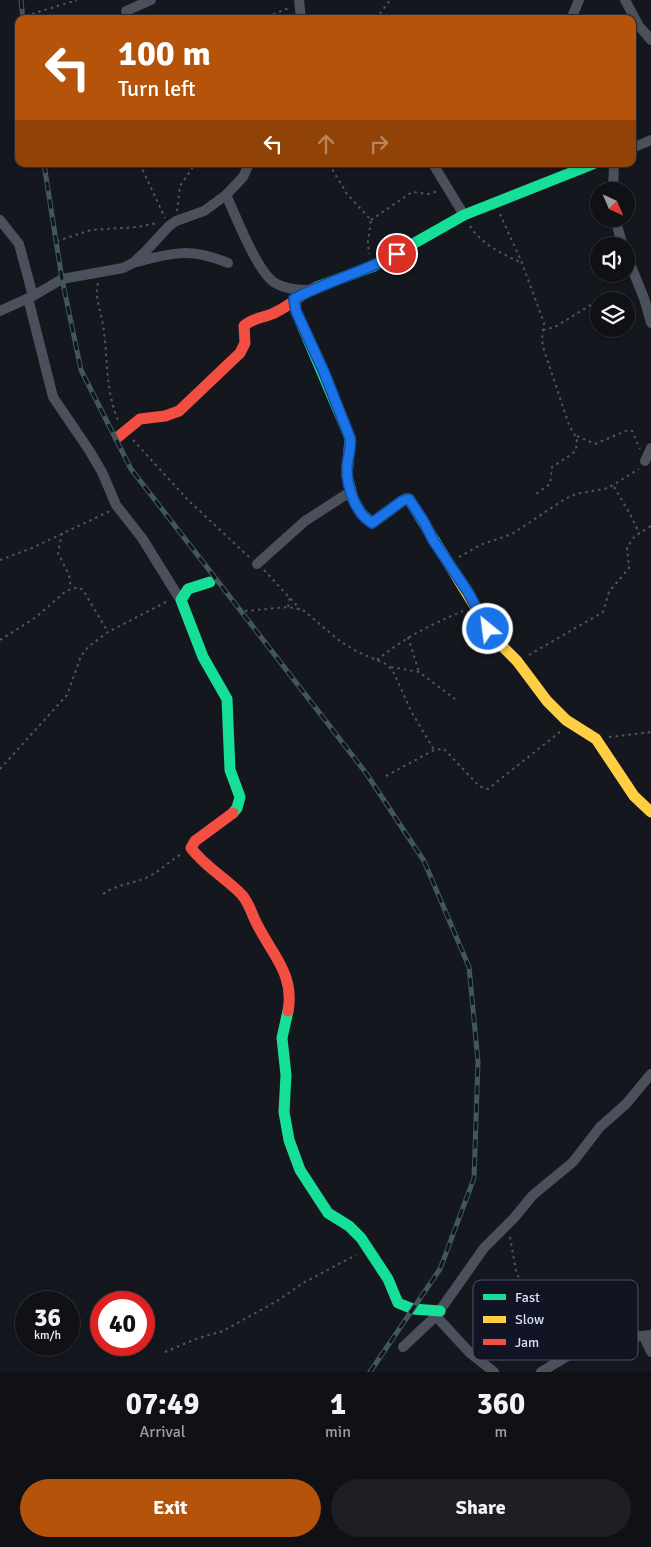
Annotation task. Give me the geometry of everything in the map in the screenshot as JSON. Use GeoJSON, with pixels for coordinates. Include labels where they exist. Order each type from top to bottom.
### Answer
{"type":"FeatureCollection","features":[{"type":"Feature","properties":{"kind":"street"},"geometry":{"type":"LineString","coordinates":[[126,11],[151,0]]}},
{"type":"Feature","properties":{"kind":"street"},"geometry":{"type":"LineString","coordinates":[[573,15],[579,0]]}},
{"type":"Feature","properties":{"kind":"street"},"geometry":{"type":"LineString","coordinates":[[625,0],[633,15]]}},
{"type":"Feature","properties":{"kind":"street"},"geometry":{"type":"LineString","coordinates":[[300,2],[301,15]]}},
{"type":"Feature","properties":{"kind":"street"},"geometry":{"type":"LineString","coordinates":[[636,20],[651,40]]}},
{"type":"Feature","properties":{"kind":"street"},"geometry":{"type":"LineString","coordinates":[[636,146],[651,140]]}},
{"type":"Feature","properties":{"kind":"street"},"geometry":{"type":"LineString","coordinates":[[133,263],[146,251],[170,222],[204,211],[226,195],[243,177],[248,167]]}},
{"type":"Feature","properties":{"kind":"street"},"geometry":{"type":"LineString","coordinates":[[435,167],[464,215]]}},
{"type":"Feature","properties":{"kind":"street"},"geometry":{"type":"LineString","coordinates":[[121,434],[140,419],[165,416],[184,408],[240,353],[245,343],[245,324],[277,312],[309,290],[374,266],[464,215],[585,167]]}},
{"type":"Feature","properties":{"kind":"street"},"geometry":{"type":"LineString","coordinates":[[613,182],[614,167]]}},
{"type":"Feature","properties":{"kind":"street"},"geometry":{"type":"LineString","coordinates":[[226,195],[261,268],[270,279],[277,285],[289,289],[309,290]]}},
{"type":"Feature","properties":{"kind":"street"},"geometry":{"type":"LineString","coordinates":[[0,220],[19,244],[53,397],[89,450],[118,508],[142,538],[178,596]]}},
{"type":"Feature","properties":{"kind":"street"},"geometry":{"type":"LineString","coordinates":[[0,311],[62,279],[100,273],[122,268],[133,263],[184,252],[208,254],[228,263]]}},
{"type":"Feature","properties":{"kind":"street"},"geometry":{"type":"LineString","coordinates":[[635,276],[651,323]]}},
{"type":"Feature","properties":{"kind":"street"},"geometry":{"type":"LineString","coordinates":[[294,299],[296,311],[324,372],[350,438],[352,447],[347,468],[350,492],[356,505],[372,523],[402,501],[409,499],[495,639],[517,661],[547,701],[571,723],[596,739],[634,796],[651,812]]}},
{"type":"Feature","properties":{"kind":"street"},"geometry":{"type":"LineString","coordinates":[[645,461],[651,448]]}},
{"type":"Feature","properties":{"kind":"street"},"geometry":{"type":"LineString","coordinates":[[257,564],[305,522],[350,492]]}},
{"type":"Feature","properties":{"kind":"street"},"geometry":{"type":"LineString","coordinates":[[210,582],[187,588],[182,594],[181,600],[203,657],[226,694],[230,770],[240,797],[237,808],[232,814],[195,841],[191,848],[198,858],[243,896],[254,915],[257,925],[278,957],[287,982],[289,996],[282,1038],[286,1075],[284,1112],[289,1140],[300,1170],[308,1185],[328,1213],[356,1232],[388,1279],[394,1297],[398,1302],[413,1309],[438,1313],[473,1355]]}},
{"type":"Feature","properties":{"kind":"street"},"geometry":{"type":"LineString","coordinates":[[403,1347],[438,1313],[484,1248],[508,1224],[533,1194],[573,1162],[592,1136],[626,1104],[651,1074]]}},
{"type":"Feature","properties":{"kind":"street"},"geometry":{"type":"LineString","coordinates":[[647,1336],[651,1352]]}},
{"type":"Feature","properties":{"kind":"street"},"geometry":{"type":"LineString","coordinates":[[479,1360],[494,1372]]}},
{"type":"Feature","properties":{"kind":"street"},"geometry":{"type":"LineString","coordinates":[[543,1371],[561,1360]]}},
{"type":"Feature","properties":{"kind":"path"},"geometry":{"type":"LineString","coordinates":[[32,14],[77,0]]}},
{"type":"Feature","properties":{"kind":"path"},"geometry":{"type":"LineString","coordinates":[[379,15],[390,0]]}},
{"type":"Feature","properties":{"kind":"path"},"geometry":{"type":"LineString","coordinates":[[270,15],[300,2]]}},
{"type":"Feature","properties":{"kind":"path"},"geometry":{"type":"LineString","coordinates":[[142,167],[170,222]]}},
{"type":"Feature","properties":{"kind":"path"},"geometry":{"type":"LineString","coordinates":[[170,222],[180,186],[193,167]]}},
{"type":"Feature","properties":{"kind":"path"},"geometry":{"type":"LineString","coordinates":[[331,167],[346,194],[371,220],[368,250],[374,266]]}},
{"type":"Feature","properties":{"kind":"path"},"geometry":{"type":"LineString","coordinates":[[371,220],[412,192],[428,194],[447,187]]}},
{"type":"Feature","properties":{"kind":"path"},"geometry":{"type":"LineString","coordinates":[[494,203],[522,263],[544,323],[544,348],[569,424],[576,436],[576,450],[568,458],[552,467],[550,484],[536,494]]}},
{"type":"Feature","properties":{"kind":"path"},"geometry":{"type":"LineString","coordinates":[[464,215],[475,233],[485,242],[522,263]]}},
{"type":"Feature","properties":{"kind":"path"},"geometry":{"type":"LineString","coordinates":[[57,240],[91,230],[170,222]]}},
{"type":"Feature","properties":{"kind":"path"},"geometry":{"type":"LineString","coordinates":[[100,273],[97,294],[104,326],[111,400],[121,434],[241,552],[257,564],[300,609]]}},
{"type":"Feature","properties":{"kind":"path"},"geometry":{"type":"LineString","coordinates":[[543,330],[555,327],[590,305]]}},
{"type":"Feature","properties":{"kind":"path"},"geometry":{"type":"LineString","coordinates":[[449,564],[480,545],[512,534],[566,499],[576,494],[613,486],[619,480],[648,464],[632,431],[628,430],[595,444],[576,436]]}},
{"type":"Feature","properties":{"kind":"path"},"geometry":{"type":"LineString","coordinates":[[613,486],[639,532]]}},
{"type":"Feature","properties":{"kind":"path"},"geometry":{"type":"LineString","coordinates":[[0,560],[32,548],[118,508]]}},
{"type":"Feature","properties":{"kind":"path"},"geometry":{"type":"LineString","coordinates":[[517,661],[603,612],[609,592],[629,568],[627,547],[639,532],[651,526]]}},
{"type":"Feature","properties":{"kind":"path"},"geometry":{"type":"LineString","coordinates":[[62,533],[58,553],[69,576],[71,588]]}},
{"type":"Feature","properties":{"kind":"path"},"geometry":{"type":"LineString","coordinates":[[0,640],[35,618],[71,588],[78,587],[83,590],[108,632]]}},
{"type":"Feature","properties":{"kind":"path"},"geometry":{"type":"LineString","coordinates":[[0,768],[67,695],[81,656],[95,640],[178,596]]}},
{"type":"Feature","properties":{"kind":"path"},"geometry":{"type":"LineString","coordinates":[[288,607],[290,597]]}},
{"type":"Feature","properties":{"kind":"path"},"geometry":{"type":"LineString","coordinates":[[377,660],[408,637],[427,626],[475,606]]}},
{"type":"Feature","properties":{"kind":"path"},"geometry":{"type":"LineString","coordinates":[[245,611],[288,607],[300,609],[309,614],[341,642],[358,652],[391,667],[419,672],[455,699]]}},
{"type":"Feature","properties":{"kind":"path"},"geometry":{"type":"LineString","coordinates":[[408,637],[419,672]]}},
{"type":"Feature","properties":{"kind":"path"},"geometry":{"type":"LineString","coordinates":[[391,667],[411,711],[434,750]]}},
{"type":"Feature","properties":{"kind":"path"},"geometry":{"type":"LineString","coordinates":[[386,776],[434,750],[446,750],[479,786],[488,789],[571,723]]}},
{"type":"Feature","properties":{"kind":"path"},"geometry":{"type":"LineString","coordinates":[[596,739],[651,732]]}},
{"type":"Feature","properties":{"kind":"path"},"geometry":{"type":"LineString","coordinates":[[103,894],[112,887],[132,883],[150,876],[191,848]]}},
{"type":"Feature","properties":{"kind":"path"},"geometry":{"type":"LineString","coordinates":[[508,1224],[516,1271],[520,1280]]}},
{"type":"Feature","properties":{"kind":"path"},"geometry":{"type":"LineString","coordinates":[[165,1352],[196,1339],[223,1331],[303,1283],[357,1254],[371,1255]]}},
{"type":"Feature","properties":{"kind":"railway"},"geometry":{"type":"LineString","coordinates":[[21,0],[23,15]]}},
{"type":"Feature","properties":{"kind":"railway"},"geometry":{"type":"LineString","coordinates":[[44,167],[62,279],[81,370],[131,469],[366,773],[424,861],[469,967],[478,1062],[474,1178],[440,1269],[370,1372]]}},
{"type":"Feature","properties":{"kind":"traffic: fast"},"geometry":{"type":"LineString","coordinates":[[317,287],[374,266],[464,215],[585,167]]}},
{"type":"Feature","properties":{"kind":"traffic: fast"},"geometry":{"type":"LineString","coordinates":[[294,299],[296,311],[350,438],[347,476],[353,499],[361,513],[372,523],[406,499],[410,501],[441,551]]}},
{"type":"Feature","properties":{"kind":"traffic: fast"},"geometry":{"type":"LineString","coordinates":[[210,582],[188,589],[181,600],[203,657],[227,699],[230,770],[240,797],[237,808],[233,813]]}},
{"type":"Feature","properties":{"kind":"traffic: fast"},"geometry":{"type":"LineString","coordinates":[[288,1011],[282,1038],[286,1075],[284,1112],[289,1140],[300,1170],[328,1213],[349,1226],[361,1238],[388,1279],[398,1303],[413,1309],[440,1311]]}},
{"type":"Feature","properties":{"kind":"traffic: slow"},"geometry":{"type":"LineString","coordinates":[[441,551],[495,639],[517,661],[547,701],[566,720],[596,739],[634,796],[651,812]]}},
{"type":"Feature","properties":{"kind":"traffic: jam"},"geometry":{"type":"LineString","coordinates":[[118,437],[140,419],[165,416],[179,411],[240,353],[245,343],[244,326],[251,321],[272,314],[317,287]]}},
{"type":"Feature","properties":{"kind":"traffic: jam"},"geometry":{"type":"LineString","coordinates":[[233,813],[195,841],[191,848],[203,861],[236,889],[247,902],[285,976],[288,986],[288,1011]]}},
{"type":"Feature","properties":{"kind":"route"},"geometry":{"type":"LineString","coordinates":[[397,254],[374,266],[309,290],[294,299],[296,311],[324,372],[350,438],[352,447],[348,457],[348,480],[350,492],[356,505],[370,522],[374,523],[402,501],[409,499],[433,540],[468,592],[488,629]]}}]}
